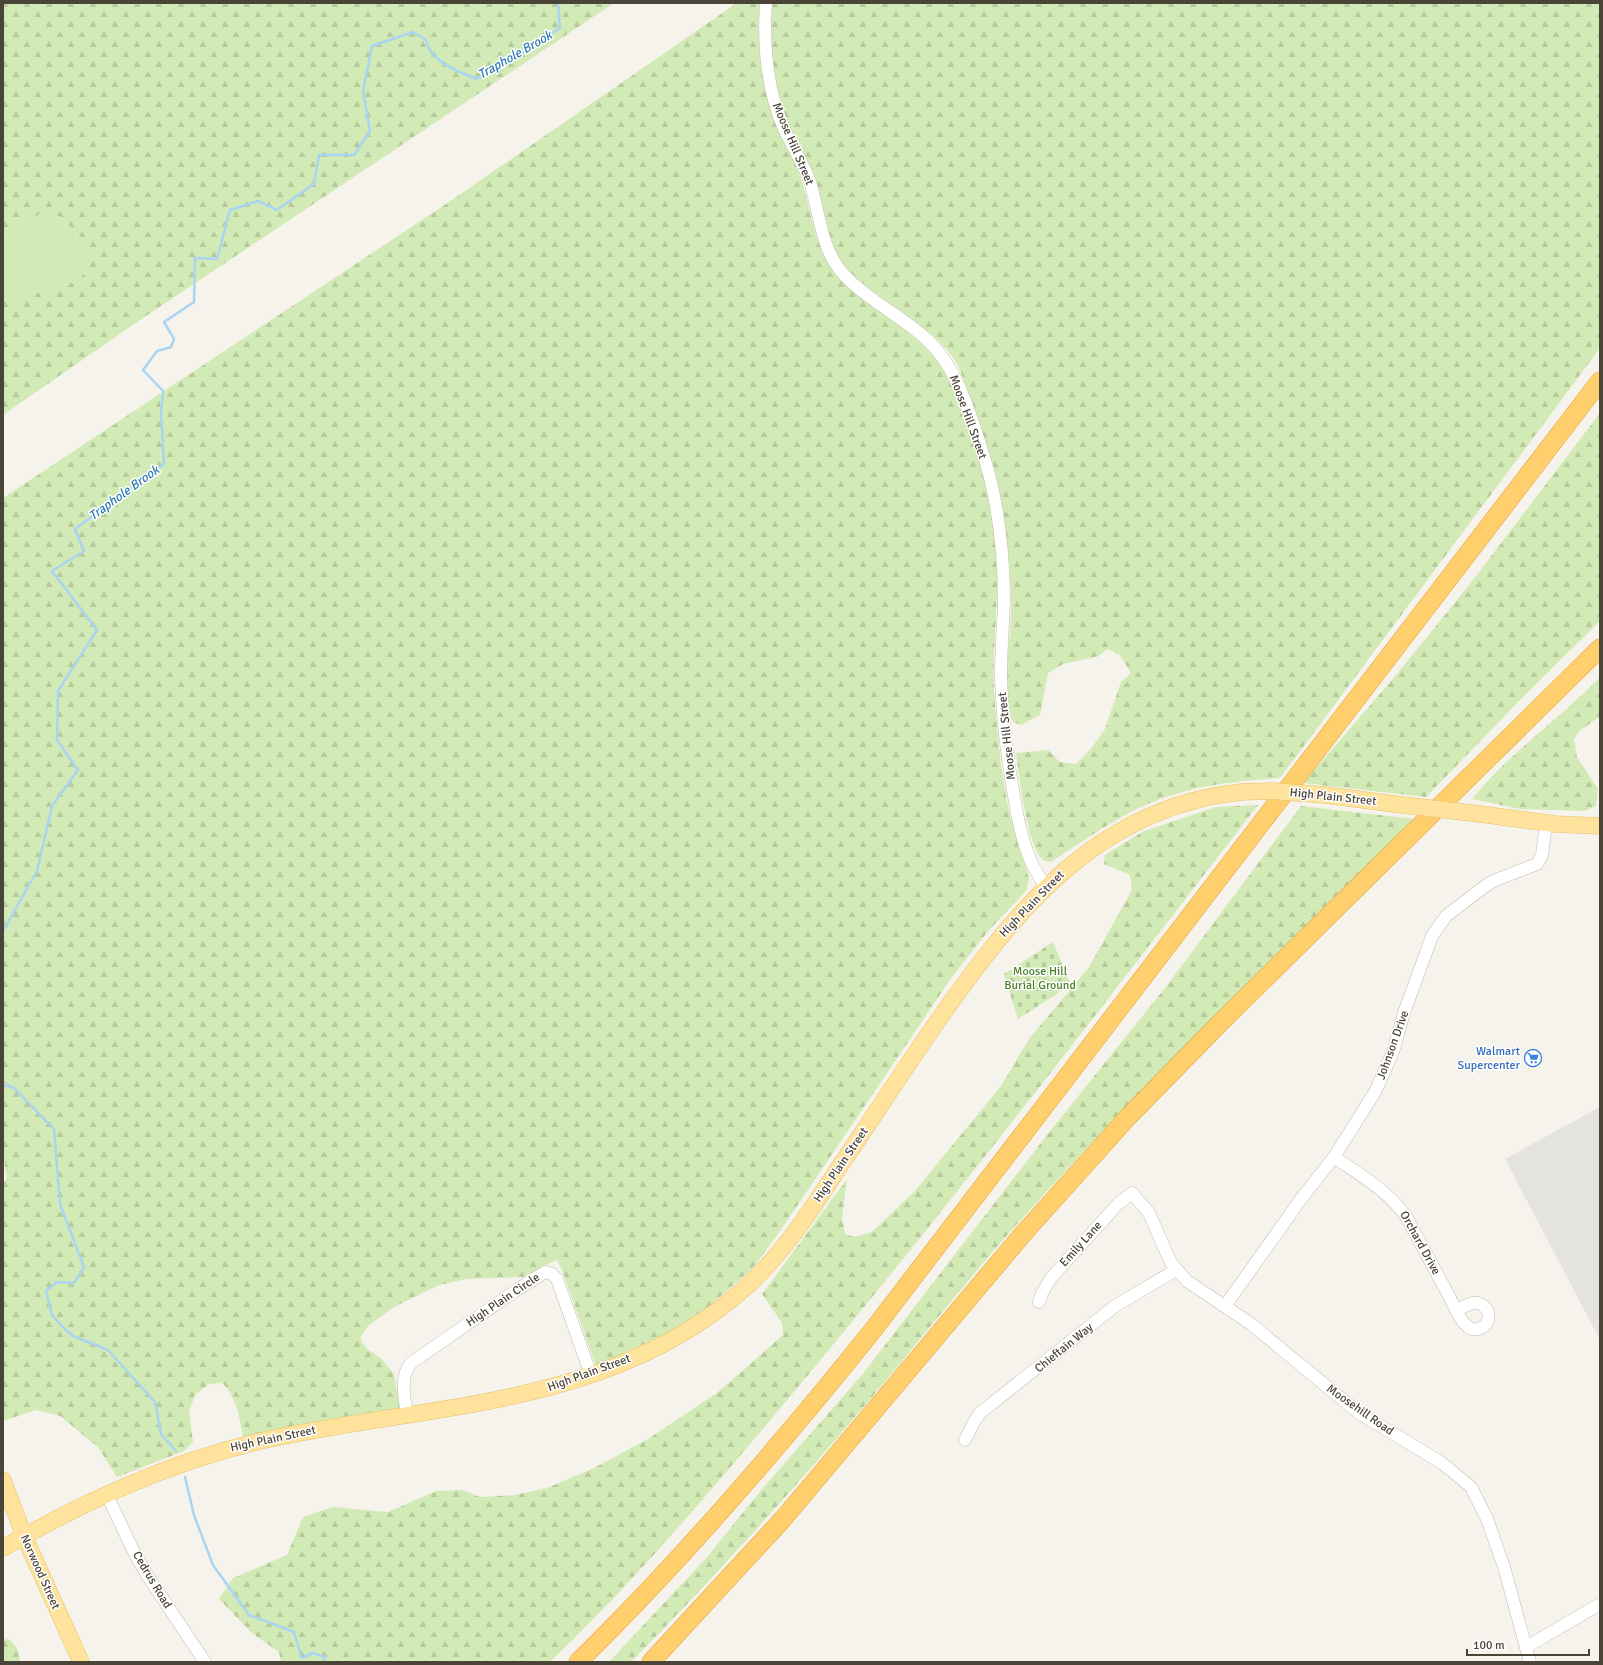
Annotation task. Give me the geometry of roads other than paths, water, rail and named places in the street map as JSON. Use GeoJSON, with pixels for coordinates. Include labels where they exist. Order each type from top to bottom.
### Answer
{"type":"FeatureCollection","features":[{"type":"Feature","properties":{"kind":"highway"},"geometry":{"type":"LineString","coordinates":[[578,1662],[655,1584],[725,1507],[801,1419],[868,1336],[1600,381]]}},
{"type":"Feature","properties":{"kind":"highway"},"geometry":{"type":"LineString","coordinates":[[651,1662],[726,1583],[798,1502],[1042,1211],[1128,1117],[1217,1026],[1600,648]]}},
{"type":"Feature","properties":{"kind":"main road","name":"High Plain Street"},"geometry":{"type":"LineString","coordinates":[[3,1548],[107,1495],[168,1467],[223,1450],[308,1431],[503,1400],[549,1388],[591,1375],[649,1350],[705,1319],[738,1295],[773,1260],[798,1229],[930,1032],[978,964],[1017,916],[1046,886],[1087,851],[1131,824],[1168,808],[1194,800],[1241,792],[1283,791],[1546,823],[1600,826]]}},
{"type":"Feature","properties":{"kind":"main road","name":"Norwood Street"},"geometry":{"type":"LineString","coordinates":[[3,1480],[24,1536],[81,1662]]}},
{"type":"Feature","properties":{"kind":"street","name":"Moose Hill Street"},"geometry":{"type":"LineString","coordinates":[[766,3],[767,65],[773,95],[785,130],[809,180],[827,244],[835,264],[851,281],[925,337],[941,354],[955,377],[983,453],[995,497],[1001,547],[1004,594],[1001,683],[1010,774],[1025,845],[1038,875],[1046,886]]}},
{"type":"Feature","properties":{"kind":"street","name":"Johnson Drive"},"geometry":{"type":"LineString","coordinates":[[1225,1306],[1301,1199],[1334,1157],[1375,1092],[1385,1070],[1432,936],[1446,916],[1473,894],[1493,881],[1537,864],[1542,855],[1546,823]]}},
{"type":"Feature","properties":{"kind":"street","name":"Orchard Drive"},"geometry":{"type":"LineString","coordinates":[[1334,1157],[1386,1193],[1401,1209],[1456,1310]]}},
{"type":"Feature","properties":{"kind":"street","name":"Moosehill Road"},"geometry":{"type":"LineString","coordinates":[[1132,1193],[1149,1213],[1166,1255],[1176,1270],[1194,1286],[1225,1306],[1256,1329],[1348,1405],[1378,1426],[1442,1463],[1466,1482],[1480,1505],[1501,1558],[1530,1662]]}},
{"type":"Feature","properties":{"kind":"street","name":"Emily Lane"},"geometry":{"type":"LineString","coordinates":[[1039,1302],[1042,1293],[1051,1278],[1118,1204],[1132,1193]]}},
{"type":"Feature","properties":{"kind":"street","name":"Chieftain Way"},"geometry":{"type":"LineString","coordinates":[[965,1440],[980,1413],[1115,1306],[1176,1270]]}},
{"type":"Feature","properties":{"kind":"street","name":"High Plain Circle"},"geometry":{"type":"LineString","coordinates":[[407,1416],[404,1381],[406,1368],[410,1363],[545,1272],[552,1274],[557,1279],[591,1375]]}},
{"type":"Feature","properties":{"kind":"street","name":"Cedrus Road"},"geometry":{"type":"LineString","coordinates":[[107,1495],[147,1575],[205,1662]]}},
{"type":"Feature","properties":{"kind":"street"},"geometry":{"type":"LineString","coordinates":[[1526,1647],[1600,1604]]}},
{"type":"Feature","properties":{"kind":"waterway","name":"Traphole Brook"},"geometry":{"type":"LineString","coordinates":[[3,931],[37,871],[52,806],[78,770],[57,740],[58,691],[97,630],[52,571],[84,551],[75,529],[164,464],[161,412],[163,391],[143,370],[157,351],[171,347],[174,339],[164,322],[194,302],[195,258],[217,259],[230,210],[258,201],[277,210],[314,184],[319,155],[354,155],[370,131],[363,91],[372,46],[413,32],[426,40],[429,48],[439,60],[453,69],[476,79],[504,65],[560,28],[558,3]]}},
{"type":"Feature","properties":{"kind":"waterway","name":"Traphole Brook"},"geometry":{"type":"LineString","coordinates":[[3,1084],[14,1088],[54,1129],[60,1204],[84,1267],[74,1283],[57,1282],[46,1291],[52,1315],[73,1336],[108,1350],[155,1402],[161,1434],[176,1451]]}},
{"type":"Feature","properties":{"kind":"waterway","name":"Traphole Brook"},"geometry":{"type":"LineString","coordinates":[[185,1477],[194,1515],[213,1565],[249,1615],[294,1632],[302,1658],[313,1653],[325,1657],[323,1662]]}},
{"type":"Feature","properties":{"kind":"place","name":"Walmart Supercenter"},"geometry":{"type":"Point","coordinates":[1533,1058]}},
{"type":"Feature","properties":{"kind":"park label","name":"Moose Hill Burial Ground"},"geometry":{"type":"Point","coordinates":[1040,978]}}]}
